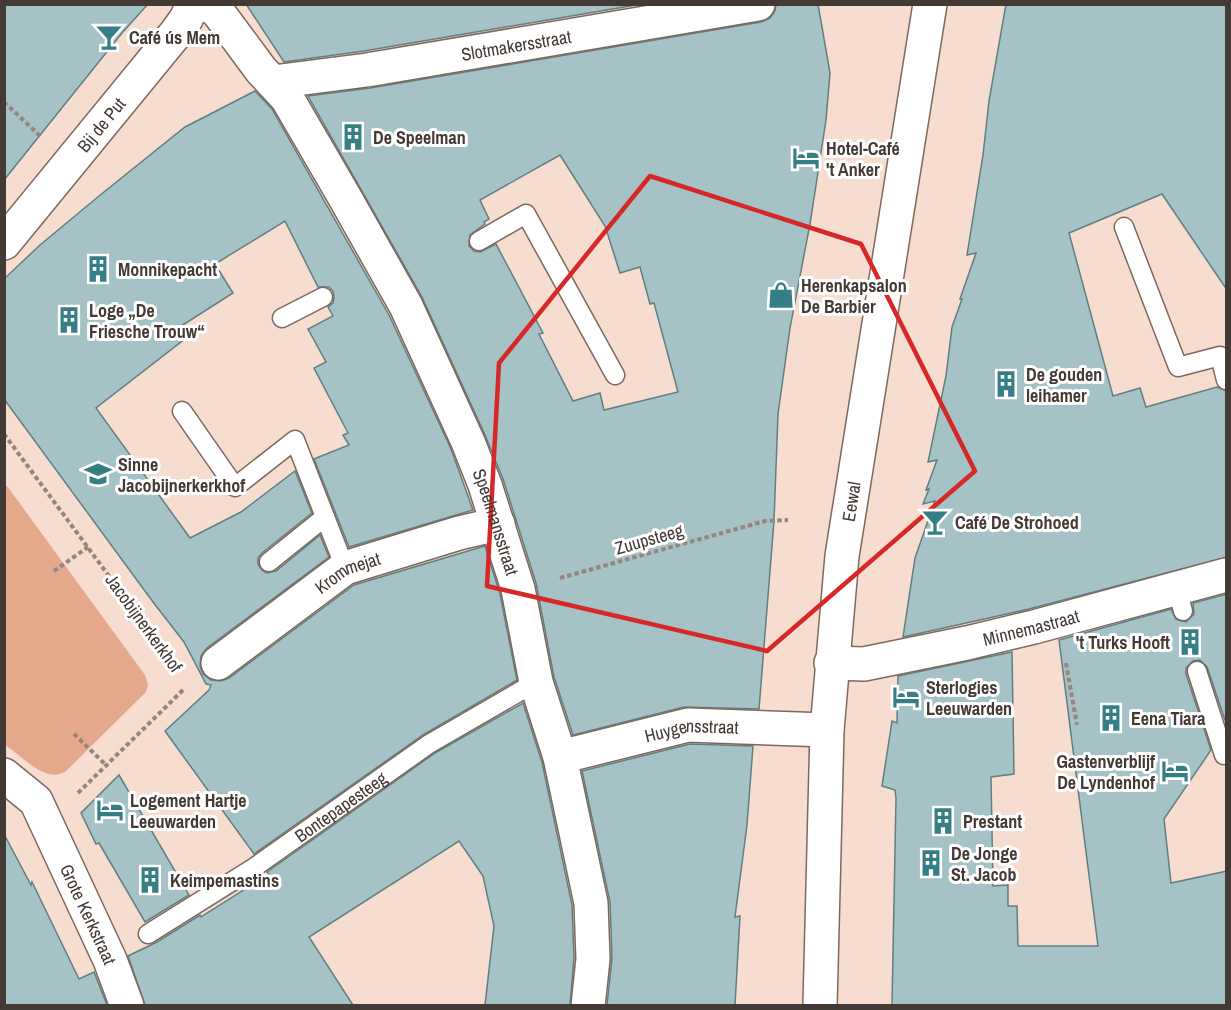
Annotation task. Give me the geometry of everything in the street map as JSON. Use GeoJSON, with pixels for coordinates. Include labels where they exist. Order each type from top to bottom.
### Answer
{"type":"FeatureCollection","features":[{"type":"Feature","properties":{"kind":"street","name":"Bij de Put"},"geometry":{"type":"LineString","coordinates":[[4,243],[176,33],[186,20],[193,4]]}},
{"type":"Feature","properties":{"kind":"street"},"geometry":{"type":"LineString","coordinates":[[207,4],[218,12],[261,70],[273,82]]}},
{"type":"Feature","properties":{"kind":"street","name":"Slotmakersstraat"},"geometry":{"type":"LineString","coordinates":[[273,82],[367,70],[758,4]]}},
{"type":"Feature","properties":{"kind":"street","name":"Eewal"},"geometry":{"type":"LineString","coordinates":[[820,1005],[827,730],[842,556],[930,4]]}},
{"type":"Feature","properties":{"kind":"street","name":"Speelmansstraat"},"geometry":{"type":"LineString","coordinates":[[273,82],[288,98],[390,276],[468,442],[498,524],[518,589],[536,682],[560,757],[591,903],[593,959],[588,1005]]}},
{"type":"Feature","properties":{"kind":"street","name":"Krommejat"},"geometry":{"type":"LineString","coordinates":[[218,663],[345,568],[459,533],[498,524]]}},
{"type":"Feature","properties":{"kind":"street","name":"Minnemastraat"},"geometry":{"type":"LineString","coordinates":[[831,663],[864,664],[1180,600],[1227,575]]}},
{"type":"Feature","properties":{"kind":"street","name":"Huygensstraat"},"geometry":{"type":"LineString","coordinates":[[560,757],[688,725],[827,730]]}},
{"type":"Feature","properties":{"kind":"street"},"geometry":{"type":"LineString","coordinates":[[4,776],[36,801],[45,825]]}},
{"type":"Feature","properties":{"kind":"street","name":"Grote Kerkstraat"},"geometry":{"type":"LineString","coordinates":[[45,825],[110,960],[126,1005]]}},
{"type":"Feature","properties":{"kind":"lane"},"geometry":{"type":"LineString","coordinates":[[479,241],[526,214],[615,375]]}},
{"type":"Feature","properties":{"kind":"lane"},"geometry":{"type":"LineString","coordinates":[[1124,227],[1178,367],[1220,356],[1227,380]]}},
{"type":"Feature","properties":{"kind":"lane"},"geometry":{"type":"LineString","coordinates":[[282,318],[323,297]]}},
{"type":"Feature","properties":{"kind":"lane"},"geometry":{"type":"LineString","coordinates":[[182,411],[235,487],[295,440],[345,568]]}},
{"type":"Feature","properties":{"kind":"lane"},"geometry":{"type":"LineString","coordinates":[[268,562],[325,517]]}},
{"type":"Feature","properties":{"kind":"lane"},"geometry":{"type":"LineString","coordinates":[[1197,671],[1224,755]]}},
{"type":"Feature","properties":{"kind":"lane","name":"Bontepapesteeg"},"geometry":{"type":"LineString","coordinates":[[148,934],[252,869],[429,744],[536,682]]}},
{"type":"Feature","properties":{"kind":"path"},"geometry":{"type":"LineString","coordinates":[[4,102],[40,136]]}},
{"type":"Feature","properties":{"kind":"path","name":"Jacobijnerkerkhof"},"geometry":{"type":"LineString","coordinates":[[4,434],[176,666]]}},
{"type":"Feature","properties":{"kind":"path","name":"Zuupsteeg"},"geometry":{"type":"LineString","coordinates":[[518,589],[765,520],[788,520]]}},
{"type":"Feature","properties":{"kind":"path"},"geometry":{"type":"LineString","coordinates":[[54,571],[88,547]]}},
{"type":"Feature","properties":{"kind":"path"},"geometry":{"type":"LineString","coordinates":[[1065,655],[1077,725]]}},
{"type":"Feature","properties":{"kind":"path","name":"Jacobijnerkerkhof"},"geometry":{"type":"LineString","coordinates":[[45,825],[189,684]]}},
{"type":"Feature","properties":{"kind":"path"},"geometry":{"type":"LineString","coordinates":[[74,734],[106,765]]}},
{"type":"Feature","properties":{"kind":"highlighted area"},"geometry":{"type":"Polygon","coordinates":[[[650,176],[861,244],[975,471],[767,651],[487,586],[499,363],[650,176]]]}},
{"type":"Feature","properties":{"kind":"shaded area"},"geometry":{"type":"Polygon","coordinates":[[[5,485],[145,675],[148,685],[146,692],[66,771],[59,774],[43,772],[5,745],[5,485]]]}},
{"type":"Feature","properties":{"kind":"building"},"geometry":{"type":"Polygon","coordinates":[[[4,4],[148,4],[4,180],[4,4]]]}},
{"type":"Feature","properties":{"kind":"building"},"geometry":{"type":"Polygon","coordinates":[[[246,4],[642,4],[364,51],[284,62],[246,4]]]}},
{"type":"Feature","properties":{"kind":"building"},"geometry":{"type":"Polygon","coordinates":[[[776,4],[818,4],[830,73],[826,120],[810,224],[790,328],[778,414],[774,521],[759,709],[684,707],[573,735],[554,677],[536,583],[503,479],[485,435],[422,297],[308,96],[370,88],[761,22],[770,18],[775,11],[776,4]],[[560,155],[480,200],[489,219],[470,235],[469,246],[474,251],[480,252],[496,244],[543,333],[539,334],[573,401],[600,393],[604,410],[678,392],[654,303],[650,304],[640,267],[620,273],[605,226],[560,155]]]}},
{"type":"Feature","properties":{"kind":"building"},"geometry":{"type":"Polygon","coordinates":[[[1006,4],[1227,4],[1227,290],[1162,194],[1069,233],[1113,396],[1140,388],[1146,407],[1217,387],[1227,391],[1227,557],[1029,609],[903,637],[915,558],[935,501],[923,504],[937,460],[928,462],[946,376],[952,327],[976,253],[967,255],[989,101],[1006,4]]]}},
{"type":"Feature","properties":{"kind":"building"},"geometry":{"type":"Polygon","coordinates":[[[255,91],[272,109],[389,315],[451,449],[473,510],[349,547],[314,459],[349,445],[343,435],[348,433],[314,368],[326,362],[308,329],[333,316],[328,307],[333,303],[333,291],[329,287],[318,287],[285,221],[215,264],[233,293],[178,328],[186,338],[96,408],[190,538],[241,512],[295,471],[312,513],[262,553],[258,558],[258,564],[266,573],[276,571],[320,535],[329,557],[207,648],[201,656],[200,666],[203,674],[211,680],[221,681],[229,678],[354,585],[485,546],[500,594],[517,680],[423,735],[254,854],[165,731],[209,690],[211,685],[206,684],[184,642],[4,399],[4,279],[40,245],[185,127],[255,91]]]}},
{"type":"Feature","properties":{"kind":"building"},"geometry":{"type":"Polygon","coordinates":[[[1227,594],[1227,726],[1207,667],[1200,660],[1193,661],[1186,668],[1186,674],[1211,750],[1164,819],[1171,883],[1227,871],[1227,1005],[892,1005],[896,798],[895,790],[882,786],[892,721],[897,723],[898,676],[1012,652],[1014,774],[991,777],[993,886],[1008,885],[1008,906],[1017,906],[1018,946],[1098,946],[1059,640],[1171,609],[1176,619],[1186,622],[1194,614],[1193,603],[1227,594]]]}},
{"type":"Feature","properties":{"kind":"building"},"geometry":{"type":"Polygon","coordinates":[[[523,703],[542,762],[572,905],[574,958],[570,1005],[485,1005],[494,926],[483,876],[459,841],[309,937],[353,1005],[145,1005],[128,956],[157,942],[200,915],[201,917],[269,874],[267,872],[435,753],[523,703]]]}},
{"type":"Feature","properties":{"kind":"building"},"geometry":{"type":"Polygon","coordinates":[[[690,744],[753,746],[747,825],[735,917],[740,916],[735,1005],[607,1005],[612,958],[610,902],[582,771],[690,744]]]}},
{"type":"Feature","properties":{"kind":"building","name":"Keimpemastins"},"geometry":{"type":"Polygon","coordinates":[[[119,775],[189,895],[145,922],[99,843],[96,844],[81,813],[119,775]]]}},
{"type":"Feature","properties":{"kind":"building"},"geometry":{"type":"Polygon","coordinates":[[[4,834],[31,885],[32,882],[79,979],[94,972],[107,1005],[4,1005],[4,834]]]}},
{"type":"Feature","properties":{"kind":"place","name":"Café ús Mem"},"geometry":{"type":"Point","coordinates":[109,37]}},
{"type":"Feature","properties":{"kind":"place","name":"De Speelman"},"geometry":{"type":"Point","coordinates":[353,137]}},
{"type":"Feature","properties":{"kind":"place","name":"Hotel-Café 't Anker"},"geometry":{"type":"Point","coordinates":[806,158]}},
{"type":"Feature","properties":{"kind":"place","name":"Monnikepacht"},"geometry":{"type":"Point","coordinates":[98,269]}},
{"type":"Feature","properties":{"kind":"place","name":"Herenkapsalon De Barbier"},"geometry":{"type":"Point","coordinates":[781,295]}},
{"type":"Feature","properties":{"kind":"place","name":"Loge „De Friesche Trouw“"},"geometry":{"type":"Point","coordinates":[69,320]}},
{"type":"Feature","properties":{"kind":"place","name":"De gouden leihamer"},"geometry":{"type":"Point","coordinates":[1006,384]}},
{"type":"Feature","properties":{"kind":"place","name":"Sinne Jacobijnerkerkhof"},"geometry":{"type":"Point","coordinates":[98,474]}},
{"type":"Feature","properties":{"kind":"place","name":"Café De Strohoed"},"geometry":{"type":"Point","coordinates":[935,522]}},
{"type":"Feature","properties":{"kind":"place","name":"'t Turks Hooft"},"geometry":{"type":"Point","coordinates":[1190,642]}},
{"type":"Feature","properties":{"kind":"place","name":"Sterlogies Leeuwarden"},"geometry":{"type":"Point","coordinates":[906,697]}},
{"type":"Feature","properties":{"kind":"place","name":"Eena Tiara"},"geometry":{"type":"Point","coordinates":[1111,718]}},
{"type":"Feature","properties":{"kind":"place","name":"Gastenverblijf De Lyndenhof"},"geometry":{"type":"Point","coordinates":[1175,771]}},
{"type":"Feature","properties":{"kind":"place","name":"Logement Hartje Leeuwarden"},"geometry":{"type":"Point","coordinates":[110,810]}},
{"type":"Feature","properties":{"kind":"place","name":"Prestant"},"geometry":{"type":"Point","coordinates":[943,821]}},
{"type":"Feature","properties":{"kind":"place","name":"De Jonge St. Jacob"},"geometry":{"type":"Point","coordinates":[931,863]}},
{"type":"Feature","properties":{"kind":"place","name":"Keimpemastins"},"geometry":{"type":"Point","coordinates":[150,880]}}]}
